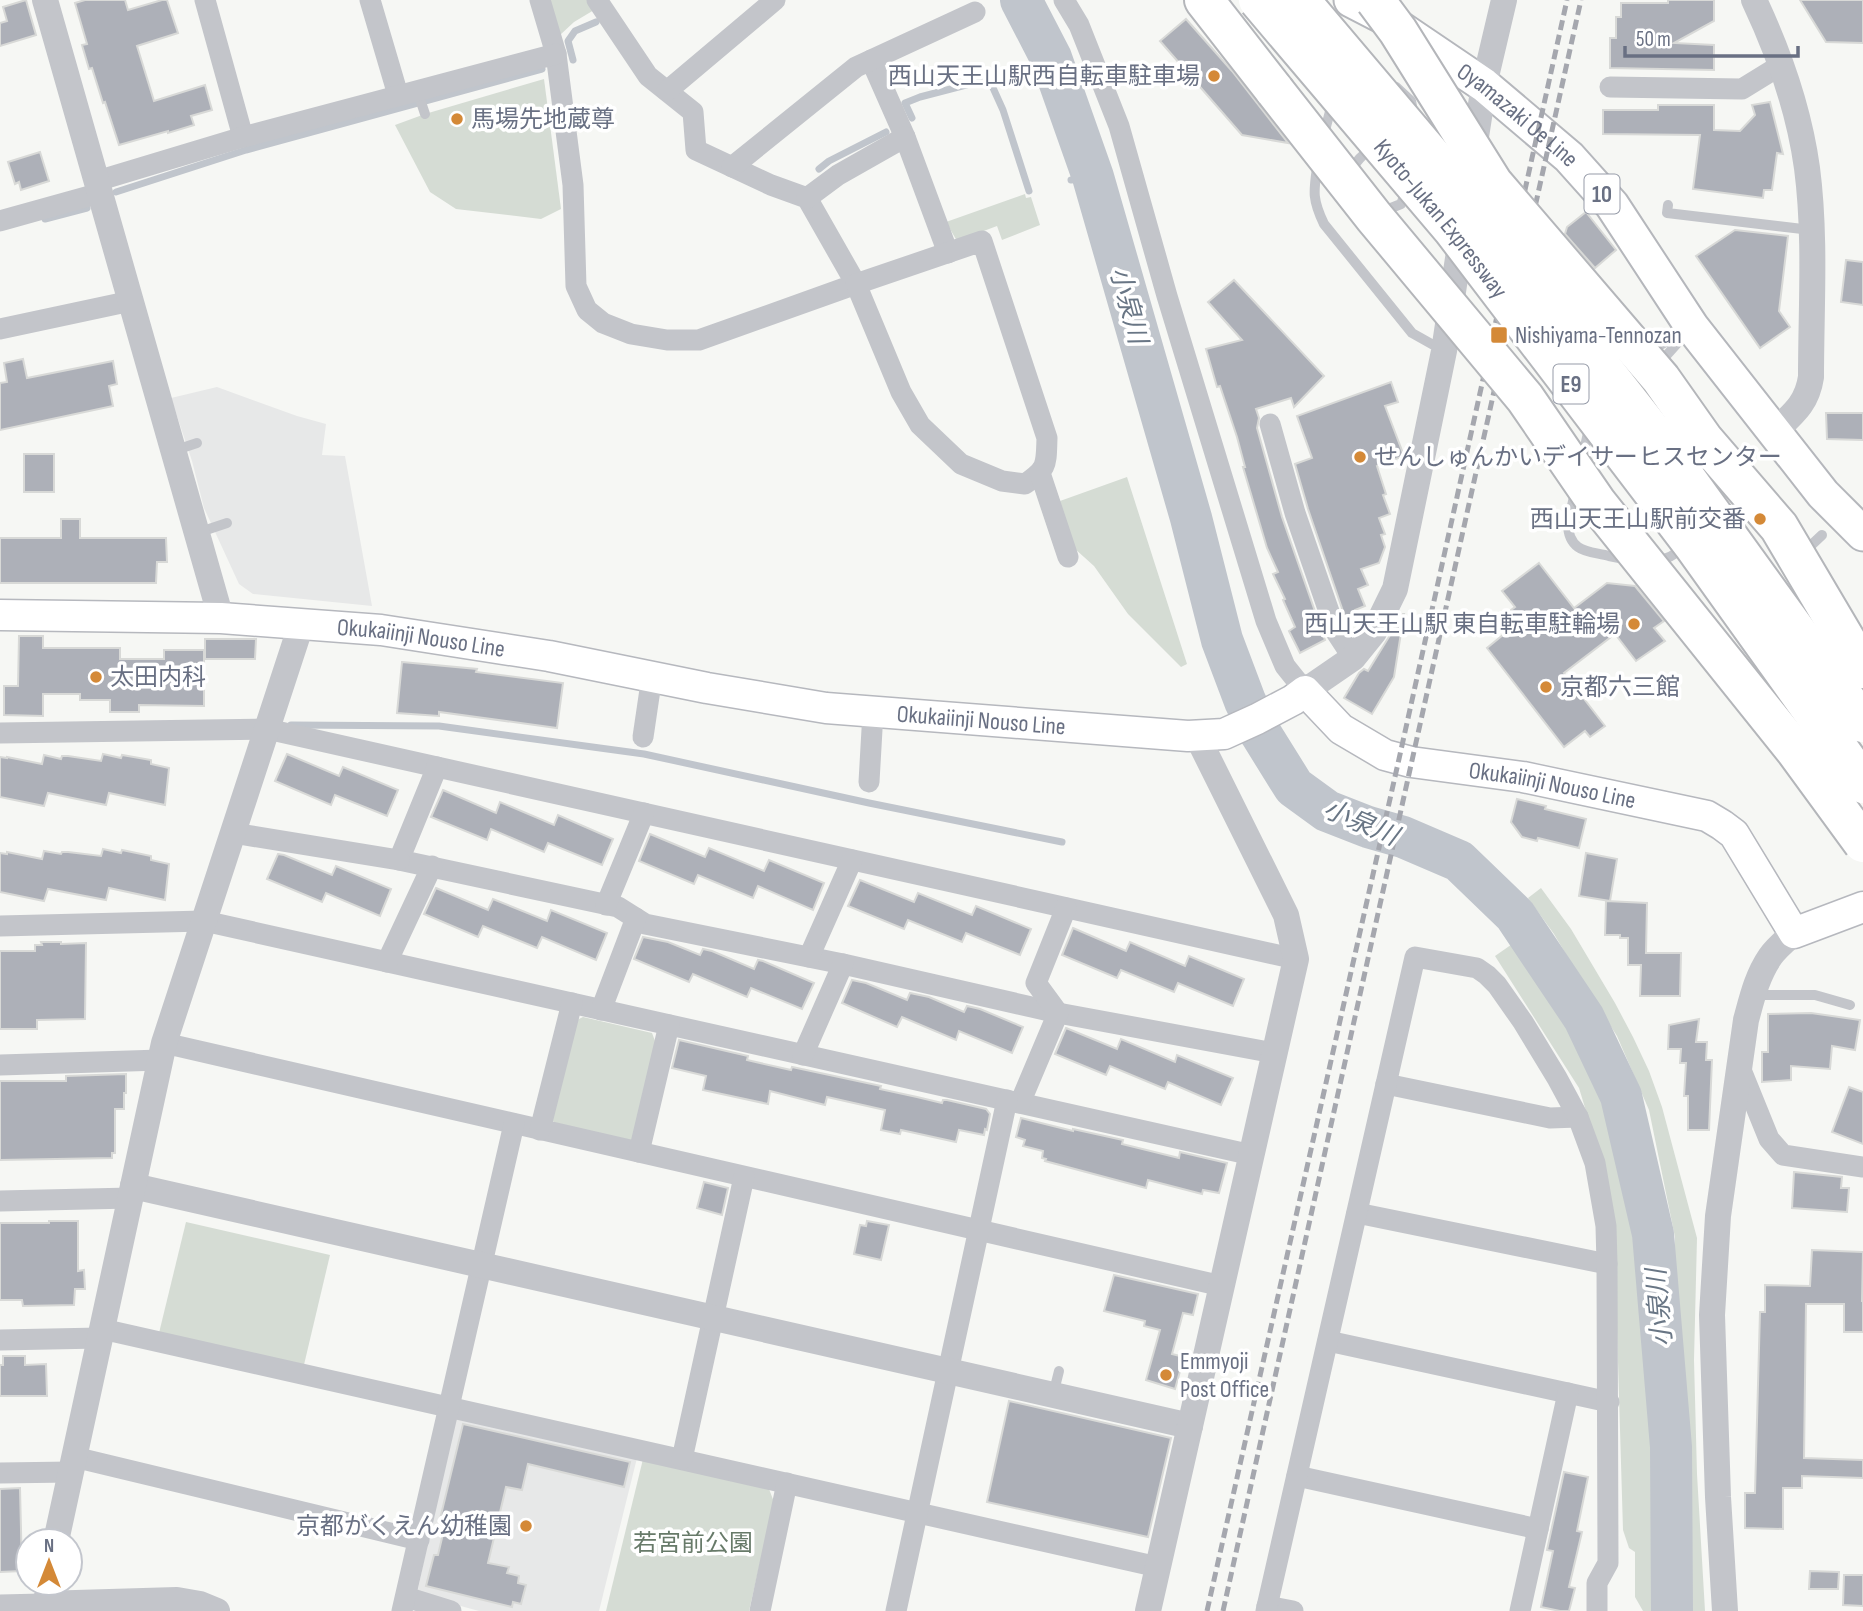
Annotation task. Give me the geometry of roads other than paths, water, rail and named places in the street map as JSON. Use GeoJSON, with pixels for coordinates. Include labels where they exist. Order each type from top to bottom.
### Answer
{"type":"FeatureCollection","features":[{"type":"Feature","properties":{"kind":"highway"},"geometry":{"type":"LineString","coordinates":[[1204,0],[1374,217]]}},
{"type":"Feature","properties":{"kind":"highway"},"geometry":{"type":"LineString","coordinates":[[1246,0],[1304,65],[1336,127],[1387,253],[1462,358],[1519,423],[1597,503],[1795,750],[1863,843]]}},
{"type":"Feature","properties":{"kind":"highway","name":"Kyoto-Jukan Expressway"},"geometry":{"type":"LineString","coordinates":[[1258,0],[1453,230],[1693,545],[1863,784]]}},
{"type":"Feature","properties":{"kind":"highway","name":"Kyoto-Jukan Expressway"},"geometry":{"type":"LineString","coordinates":[[1300,0],[1487,221],[1652,431],[1863,723]]}},
{"type":"Feature","properties":{"kind":"highway"},"geometry":{"type":"LineString","coordinates":[[1374,5],[1398,31],[1493,183],[1661,379],[1704,440],[1779,527],[1863,669]]}},
{"type":"Feature","properties":{"kind":"main road","name":"Oyamazaki Oe Line"},"geometry":{"type":"LineString","coordinates":[[1351,0],[1374,5],[1484,85],[1569,157],[1612,205],[1692,327],[1823,494],[1863,534]]}},
{"type":"Feature","properties":{"kind":"main road","name":"Okukaiinji Nouso Line"},"geometry":{"type":"LineString","coordinates":[[0,615],[221,618],[381,630],[549,656],[826,708],[1136,733],[1210,735],[1257,719],[1299,695],[1341,729],[1385,755],[1411,762],[1522,777],[1707,816],[1734,834],[1794,933]]}},
{"type":"Feature","properties":{"kind":"main road"},"geometry":{"type":"LineString","coordinates":[[1794,933],[1863,907]]}},
{"type":"Feature","properties":{"kind":"street"},"geometry":{"type":"LineString","coordinates":[[45,0],[131,301],[185,447],[197,533],[221,618]]}},
{"type":"Feature","properties":{"kind":"street"},"geometry":{"type":"LineString","coordinates":[[205,0],[243,137]]}},
{"type":"Feature","properties":{"kind":"street"},"geometry":{"type":"LineString","coordinates":[[370,0],[408,93]]}},
{"type":"Feature","properties":{"kind":"street"},"geometry":{"type":"LineString","coordinates":[[540,0],[556,54],[573,185],[576,286],[587,310],[603,323],[631,334],[667,340],[699,340],[856,284],[982,241],[1047,438],[1046,462],[1040,473],[1025,484],[1002,481],[961,464],[920,425],[901,392],[856,284],[807,198],[771,186],[696,150],[694,112],[648,76],[597,0]]}},
{"type":"Feature","properties":{"kind":"street"},"geometry":{"type":"LineString","coordinates":[[1064,0],[1079,25],[1119,126],[1265,621],[1299,695],[1353,658],[1374,632],[1395,589],[1444,351],[1484,85],[1504,0]]}},
{"type":"Feature","properties":{"kind":"street"},"geometry":{"type":"LineString","coordinates":[[1754,0],[1791,97],[1807,169],[1811,230],[1809,388],[1800,407],[1774,432]]}},
{"type":"Feature","properties":{"kind":"street"},"geometry":{"type":"LineString","coordinates":[[667,91],[771,1]]}},
{"type":"Feature","properties":{"kind":"street"},"geometry":{"type":"LineString","coordinates":[[732,167],[856,67],[975,12]]}},
{"type":"Feature","properties":{"kind":"street"},"geometry":{"type":"LineString","coordinates":[[0,220],[243,137],[556,54]]}},
{"type":"Feature","properties":{"kind":"street"},"geometry":{"type":"LineString","coordinates":[[871,60],[905,137],[948,253]]}},
{"type":"Feature","properties":{"kind":"street"},"geometry":{"type":"LineString","coordinates":[[1610,87],[1742,89],[1781,65]]}},
{"type":"Feature","properties":{"kind":"street"},"geometry":{"type":"LineString","coordinates":[[807,198],[838,175],[905,137]]}},
{"type":"Feature","properties":{"kind":"street"},"geometry":{"type":"LineString","coordinates":[[0,329],[131,301]]}},
{"type":"Feature","properties":{"kind":"street"},"geometry":{"type":"LineString","coordinates":[[1270,424],[1295,513],[1336,632],[1353,658]]}},
{"type":"Feature","properties":{"kind":"street"},"geometry":{"type":"LineString","coordinates":[[1040,473],[1068,557]]}},
{"type":"Feature","properties":{"kind":"street"},"geometry":{"type":"LineString","coordinates":[[59,1527],[162,1052],[301,625]]}},
{"type":"Feature","properties":{"kind":"street"},"geometry":{"type":"LineString","coordinates":[[643,737],[652,676]]}},
{"type":"Feature","properties":{"kind":"street"},"geometry":{"type":"LineString","coordinates":[[869,782],[873,712]]}},
{"type":"Feature","properties":{"kind":"street"},"geometry":{"type":"LineString","coordinates":[[0,733],[267,729],[1296,959]]}},
{"type":"Feature","properties":{"kind":"street"},"geometry":{"type":"LineString","coordinates":[[1148,1611],[1296,959],[1286,915],[1210,735]]}},
{"type":"Feature","properties":{"kind":"street"},"geometry":{"type":"LineString","coordinates":[[399,860],[437,767]]}},
{"type":"Feature","properties":{"kind":"street"},"geometry":{"type":"LineString","coordinates":[[606,905],[644,813]]}},
{"type":"Feature","properties":{"kind":"street"},"geometry":{"type":"LineString","coordinates":[[233,833],[432,866],[618,907],[645,924],[843,964],[1058,1013],[1274,1054]]}},
{"type":"Feature","properties":{"kind":"street"},"geometry":{"type":"LineString","coordinates":[[809,957],[852,860]]}},
{"type":"Feature","properties":{"kind":"street"},"geometry":{"type":"LineString","coordinates":[[387,962],[432,866]]}},
{"type":"Feature","properties":{"kind":"street"},"geometry":{"type":"LineString","coordinates":[[1058,1013],[1036,984],[1066,908]]}},
{"type":"Feature","properties":{"kind":"street"},"geometry":{"type":"LineString","coordinates":[[601,1010],[636,918]]}},
{"type":"Feature","properties":{"kind":"street"},"geometry":{"type":"LineString","coordinates":[[0,926],[204,921],[1252,1155]]}},
{"type":"Feature","properties":{"kind":"street"},"geometry":{"type":"LineString","coordinates":[[1724,1611],[1712,1315],[1718,1216],[1746,1020],[1759,977],[1771,955],[1794,933]]}},
{"type":"Feature","properties":{"kind":"street"},"geometry":{"type":"LineString","coordinates":[[1293,1611],[1267,1608],[1415,957],[1477,968],[1497,985],[1557,1078],[1578,1117],[1595,1163],[1606,1226],[1609,1402],[1608,1563],[1597,1583],[1597,1611]]}},
{"type":"Feature","properties":{"kind":"street"},"geometry":{"type":"LineString","coordinates":[[803,1055],[843,964]]}},
{"type":"Feature","properties":{"kind":"street"},"geometry":{"type":"LineString","coordinates":[[540,1130],[572,1003]]}},
{"type":"Feature","properties":{"kind":"street"},"geometry":{"type":"LineString","coordinates":[[895,1611],[979,1230],[1013,1102],[1058,1013]]}},
{"type":"Feature","properties":{"kind":"street"},"geometry":{"type":"LineString","coordinates":[[639,1152],[669,1025]]}},
{"type":"Feature","properties":{"kind":"street"},"geometry":{"type":"LineString","coordinates":[[0,1065],[162,1052],[514,1124],[1222,1286]]}},
{"type":"Feature","properties":{"kind":"street"},"geometry":{"type":"LineString","coordinates":[[1739,1065],[1769,1139],[1783,1155],[1863,1167]]}},
{"type":"Feature","properties":{"kind":"street"},"geometry":{"type":"LineString","coordinates":[[1386,1084],[1550,1118],[1578,1117]]}},
{"type":"Feature","properties":{"kind":"street"},"geometry":{"type":"LineString","coordinates":[[451,1611],[404,1604],[514,1124]]}},
{"type":"Feature","properties":{"kind":"street"},"geometry":{"type":"LineString","coordinates":[[682,1459],[744,1177]]}},
{"type":"Feature","properties":{"kind":"street"},"geometry":{"type":"LineString","coordinates":[[0,1201],[132,1192],[482,1265],[948,1371],[981,1383],[1056,1383],[1190,1426]]}},
{"type":"Feature","properties":{"kind":"street"},"geometry":{"type":"LineString","coordinates":[[1357,1213],[1608,1264]]}},
{"type":"Feature","properties":{"kind":"street"},"geometry":{"type":"LineString","coordinates":[[0,1340],[101,1333],[449,1407],[1158,1567]]}},
{"type":"Feature","properties":{"kind":"street"},"geometry":{"type":"LineString","coordinates":[[1328,1341],[1609,1402]]}},
{"type":"Feature","properties":{"kind":"street"},"geometry":{"type":"LineString","coordinates":[[1520,1611],[1568,1393]]}},
{"type":"Feature","properties":{"kind":"street"},"geometry":{"type":"LineString","coordinates":[[0,1473],[72,1465],[419,1540]]}},
{"type":"Feature","properties":{"kind":"street"},"geometry":{"type":"LineString","coordinates":[[1297,1476],[1538,1529]]}},
{"type":"Feature","properties":{"kind":"street"},"geometry":{"type":"LineString","coordinates":[[760,1611],[787,1483]]}},
{"type":"Feature","properties":{"kind":"street"},"geometry":{"type":"LineString","coordinates":[[0,1605],[44,1599],[177,1600],[218,1611]]}},
{"type":"Feature","properties":{"kind":"lane"},"geometry":{"type":"LineString","coordinates":[[1394,147],[1383,146],[1367,150],[1353,166],[1348,182],[1353,197],[1367,208],[1386,211],[1401,204],[1409,183],[1417,137],[1411,101],[1399,88],[1379,80],[1354,83],[1333,97],[1319,155],[1314,204],[1324,224],[1412,333],[1444,351]]}},
{"type":"Feature","properties":{"kind":"lane"},"geometry":{"type":"LineString","coordinates":[[408,93],[425,114]]}},
{"type":"Feature","properties":{"kind":"lane"},"geometry":{"type":"LineString","coordinates":[[1668,205],[1667,213],[1811,230]]}},
{"type":"Feature","properties":{"kind":"lane"},"geometry":{"type":"LineString","coordinates":[[1692,327],[1665,357],[1629,388],[1626,404],[1633,415],[1681,447],[1690,458],[1698,486],[1695,517],[1679,558],[1664,561],[1635,560],[1583,550],[1570,539],[1569,524],[1595,401],[1657,347],[1692,327]]}},
{"type":"Feature","properties":{"kind":"lane"},"geometry":{"type":"LineString","coordinates":[[197,533],[227,523]]}},
{"type":"Feature","properties":{"kind":"lane"},"geometry":{"type":"LineString","coordinates":[[1805,551],[1822,535]]}},
{"type":"Feature","properties":{"kind":"lane"},"geometry":{"type":"LineString","coordinates":[[1731,559],[1753,543]]}},
{"type":"Feature","properties":{"kind":"lane"},"geometry":{"type":"LineString","coordinates":[[1698,583],[1720,567]]}},
{"type":"Feature","properties":{"kind":"lane"},"geometry":{"type":"LineString","coordinates":[[1753,995],[1815,995],[1850,1005]]}},
{"type":"Feature","properties":{"kind":"waterway","name":"小泉川"},"geometry":{"type":"LineString","coordinates":[[1021,0],[1051,58],[1093,177],[1191,518],[1222,640],[1245,701],[1261,734],[1294,787],[1327,811],[1403,837],[1459,861],[1515,915],[1584,1018],[1621,1096],[1653,1234],[1671,1447],[1672,1611]]}},
{"type":"Feature","properties":{"kind":"waterway"},"geometry":{"type":"LineString","coordinates":[[573,60],[568,41],[575,31],[596,22]]}},
{"type":"Feature","properties":{"kind":"waterway"},"geometry":{"type":"LineString","coordinates":[[116,192],[246,150],[542,69]]}},
{"type":"Feature","properties":{"kind":"waterway"},"geometry":{"type":"LineString","coordinates":[[912,118],[905,103],[989,79],[1003,110],[1029,191]]}},
{"type":"Feature","properties":{"kind":"waterway"},"geometry":{"type":"LineString","coordinates":[[819,169],[829,161],[886,132]]}},
{"type":"Feature","properties":{"kind":"waterway"},"geometry":{"type":"LineString","coordinates":[[1071,180],[1093,177]]}},
{"type":"Feature","properties":{"kind":"waterway"},"geometry":{"type":"LineString","coordinates":[[45,219],[87,208]]}},
{"type":"Feature","properties":{"kind":"waterway"},"geometry":{"type":"LineString","coordinates":[[291,725],[439,726],[644,754],[1062,842]]}},
{"type":"Feature","properties":{"kind":"railway"},"geometry":{"type":"LineString","coordinates":[[1207,1611],[1567,0]]}},
{"type":"Feature","properties":{"kind":"railway"},"geometry":{"type":"LineString","coordinates":[[1223,1611],[1581,0]]}},
{"type":"Feature","properties":{"kind":"place","name":"西山天王山駅西自転車駐車場"},"geometry":{"type":"Point","coordinates":[1214,76]}},
{"type":"Feature","properties":{"kind":"place","name":"馬場先地蔵尊"},"geometry":{"type":"Point","coordinates":[457,119]}},
{"type":"Feature","properties":{"kind":"place","name":"Nishiyama-Tennozan"},"geometry":{"type":"Point","coordinates":[1499,335]}},
{"type":"Feature","properties":{"kind":"place","name":"せんしゅんかいデイサーヒスセンター"},"geometry":{"type":"Point","coordinates":[1360,457]}},
{"type":"Feature","properties":{"kind":"place","name":"西山天王山駅前交番"},"geometry":{"type":"Point","coordinates":[1760,519]}},
{"type":"Feature","properties":{"kind":"place","name":"西山天王山駅 東自転車駐輪場"},"geometry":{"type":"Point","coordinates":[1634,624]}},
{"type":"Feature","properties":{"kind":"place","name":"太田内科"},"geometry":{"type":"Point","coordinates":[96,677]}},
{"type":"Feature","properties":{"kind":"place","name":"京都六三館"},"geometry":{"type":"Point","coordinates":[1546,687]}},
{"type":"Feature","properties":{"kind":"place","name":"Emmyoji Post Office"},"geometry":{"type":"Point","coordinates":[1166,1375]}},
{"type":"Feature","properties":{"kind":"place","name":"京都がくえん幼稚園"},"geometry":{"type":"Point","coordinates":[526,1526]}},
{"type":"Feature","properties":{"kind":"park label","name":"若宮前公園"},"geometry":{"type":"Point","coordinates":[693,1543]}}]}
